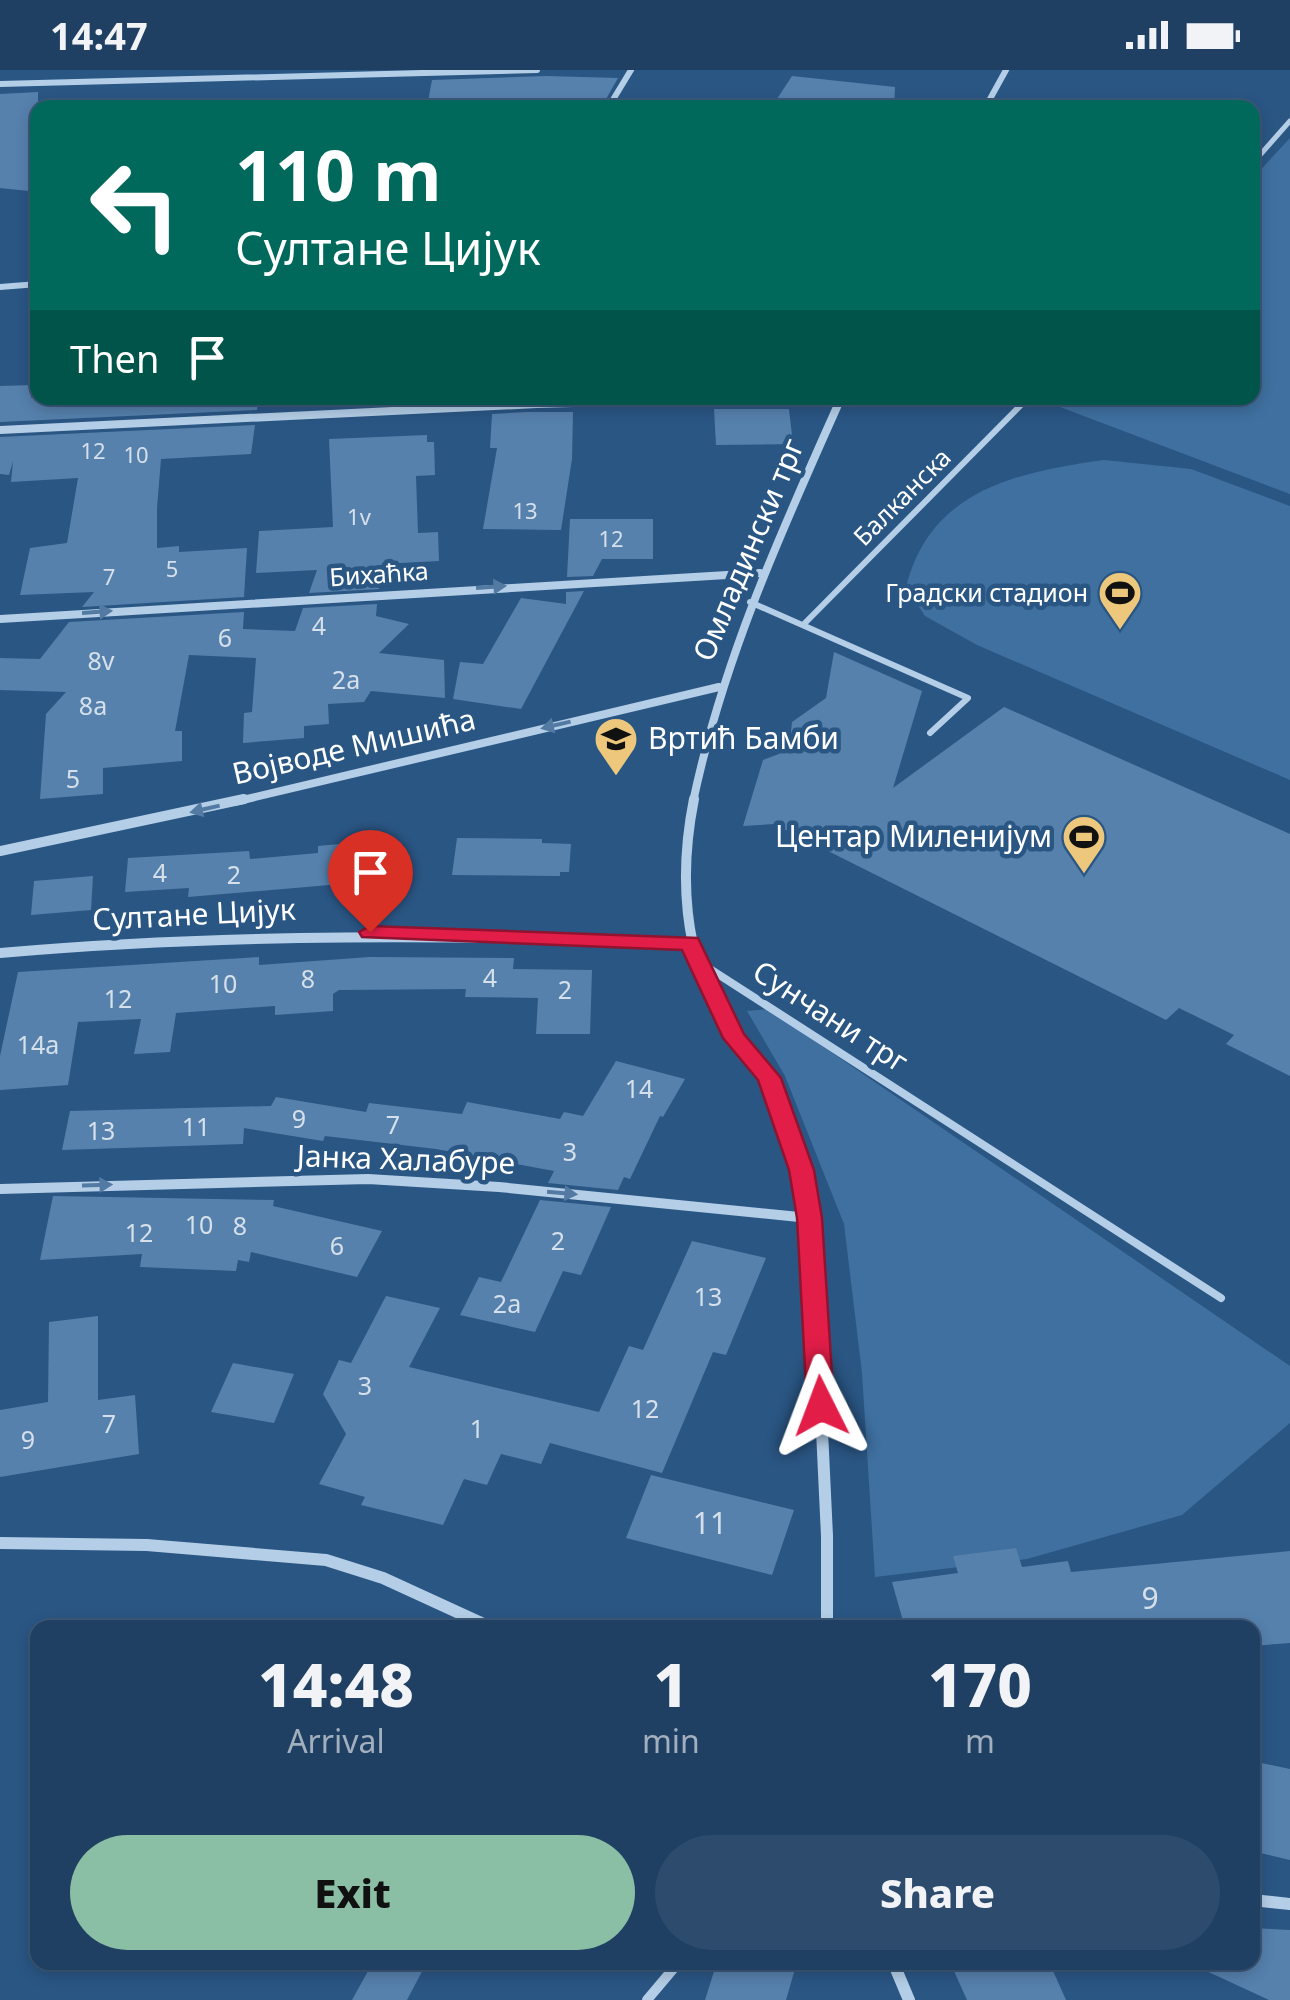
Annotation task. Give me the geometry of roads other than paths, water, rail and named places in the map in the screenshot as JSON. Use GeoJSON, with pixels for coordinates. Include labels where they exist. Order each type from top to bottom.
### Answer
{"type":"FeatureCollection","features":[{"type":"Feature","properties":{"kind":"street"},"geometry":{"type":"LineString","coordinates":[[0,84],[537,70]]}},
{"type":"Feature","properties":{"kind":"street"},"geometry":{"type":"LineString","coordinates":[[613,100],[631,70]]}},
{"type":"Feature","properties":{"kind":"street"},"geometry":{"type":"LineString","coordinates":[[989,100],[1006,70]]}},
{"type":"Feature","properties":{"kind":"street"},"geometry":{"type":"LineString","coordinates":[[1260,155],[1290,121]]}},
{"type":"Feature","properties":{"kind":"street"},"geometry":{"type":"LineString","coordinates":[[0,287],[30,285]]}},
{"type":"Feature","properties":{"kind":"street"},"geometry":{"type":"LineString","coordinates":[[0,430],[516,405]]}},
{"type":"Feature","properties":{"kind":"street","name":"Омладински трг"},"geometry":{"type":"LineString","coordinates":[[696,960],[690,943],[686,844],[718,686],[760,573],[838,405]]}},
{"type":"Feature","properties":{"kind":"street","name":"Балканска"},"geometry":{"type":"LineString","coordinates":[[804,624],[1021,405]]}},
{"type":"Feature","properties":{"kind":"street","name":"Бихаћка"},"geometry":{"type":"LineString","coordinates":[[0,619],[760,573]]}},
{"type":"Feature","properties":{"kind":"street","name":"Војводе Мишића"},"geometry":{"type":"LineString","coordinates":[[0,850],[132,826],[718,686]]}},
{"type":"Feature","properties":{"kind":"street","name":"Султане Цијук"},"geometry":{"type":"LineString","coordinates":[[0,953],[140,942],[370,932],[690,943]]}},
{"type":"Feature","properties":{"kind":"street","name":"Сунчани трг"},"geometry":{"type":"LineString","coordinates":[[696,960],[734,1038],[769,1078],[802,1170],[810,1218],[830,1562],[827,1620]]}},
{"type":"Feature","properties":{"kind":"street","name":"Јанка Халабуре"},"geometry":{"type":"LineString","coordinates":[[0,1189],[368,1179],[499,1187],[810,1218]]}},
{"type":"Feature","properties":{"kind":"street"},"geometry":{"type":"LineString","coordinates":[[0,1543],[146,1546],[326,1560],[384,1578],[475,1620]]}},
{"type":"Feature","properties":{"kind":"street"},"geometry":{"type":"LineString","coordinates":[[1260,1901],[1290,1904]]}},
{"type":"Feature","properties":{"kind":"street"},"geometry":{"type":"LineString","coordinates":[[896,1970],[909,2000]]}},
{"type":"Feature","properties":{"kind":"lane"},"geometry":{"type":"LineString","coordinates":[[750,602],[968,698],[930,733]]}},
{"type":"Feature","properties":{"kind":"lane","name":"Сунчани трг"},"geometry":{"type":"LineString","coordinates":[[696,960],[1220,1298]]}},
{"type":"Feature","properties":{"kind":"lane"},"geometry":{"type":"LineString","coordinates":[[647,2000],[672,1970]]}},
{"type":"Feature","properties":{"kind":"place","name":"Градски стадион"},"geometry":{"type":"Point","coordinates":[1120,631]}},
{"type":"Feature","properties":{"kind":"place","name":"Вртић Бамби"},"geometry":{"type":"Point","coordinates":[616,777]}},
{"type":"Feature","properties":{"kind":"place","name":"Центар Миленијум"},"geometry":{"type":"Point","coordinates":[1084,875]}}]}
